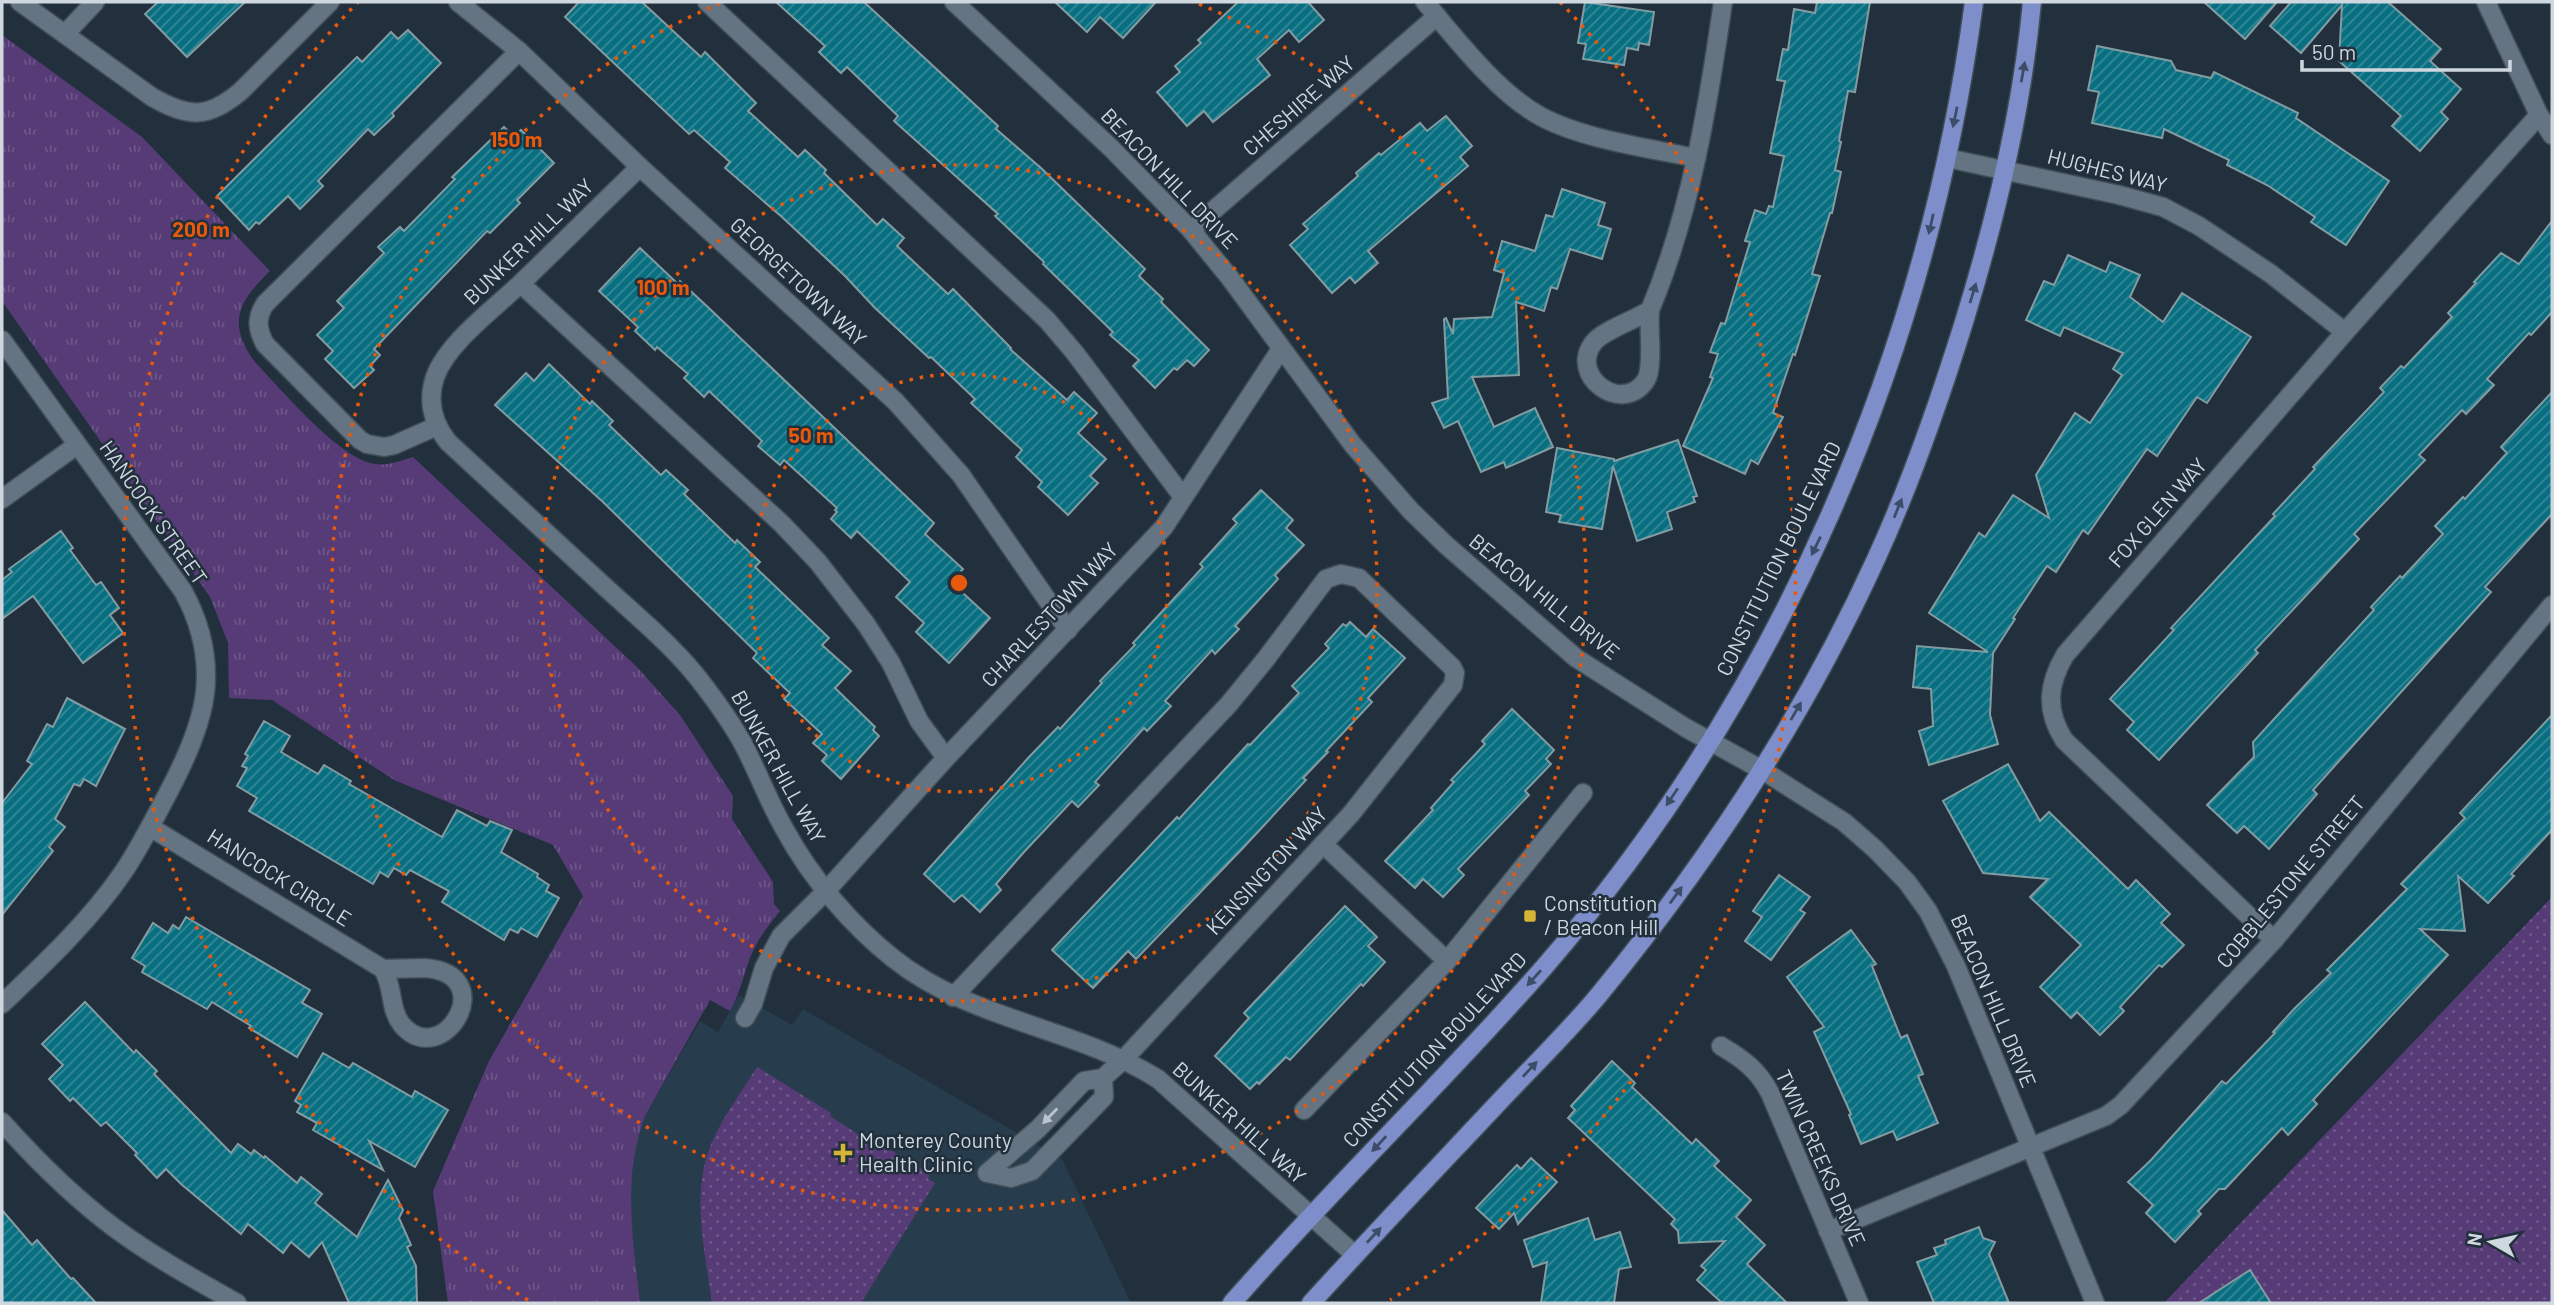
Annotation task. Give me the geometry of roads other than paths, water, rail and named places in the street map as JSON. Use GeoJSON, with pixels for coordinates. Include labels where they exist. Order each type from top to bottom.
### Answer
{"type":"FeatureCollection","features":[{"type":"Feature","properties":{"kind":"main road","name":"CONSTITUTION BOULEVARD"},"geometry":{"type":"LineString","coordinates":[[1232,1303],[1547,963],[1641,846],[1711,741],[1782,616],[1835,505],[1881,393],[1927,242],[1947,158],[1964,75],[1974,2]]}},
{"type":"Feature","properties":{"kind":"main road"},"geometry":{"type":"LineString","coordinates":[[1311,1303],[1595,1000],[1658,921],[1715,842],[1762,770],[1829,654],[1871,570],[1920,452],[1981,266],[2005,171],[2029,35],[2032,2]]}},
{"type":"Feature","properties":{"kind":"street"},"geometry":{"type":"LineString","coordinates":[[20,2],[152,97],[176,109],[199,113],[212,111],[241,91],[330,2]]}},
{"type":"Feature","properties":{"kind":"street"},"geometry":{"type":"LineString","coordinates":[[65,34],[96,2]]}},
{"type":"Feature","properties":{"kind":"street","name":"GEORGETOWN WAY"},"geometry":{"type":"LineString","coordinates":[[458,2],[519,51],[640,167],[896,402],[932,439],[961,475],[1068,631]]}},
{"type":"Feature","properties":{"kind":"street"},"geometry":{"type":"LineString","coordinates":[[707,2],[1047,320],[1082,361],[1184,497]]}},
{"type":"Feature","properties":{"kind":"street","name":"BEACON HILL DRIVE"},"geometry":{"type":"LineString","coordinates":[[954,2],[1111,148],[1191,230],[1230,278],[1353,445],[1411,511],[1446,545],[1576,658],[1686,728],[1762,770],[1844,822],[1907,882],[1928,911],[1956,966],[2095,1303]]}},
{"type":"Feature","properties":{"kind":"street"},"geometry":{"type":"LineString","coordinates":[[1650,310],[1601,336],[1589,351],[1588,371],[1592,380],[1608,393],[1627,393],[1637,389],[1645,381],[1651,360],[1648,336],[1650,310],[1678,233],[1696,158],[1723,2]]}},
{"type":"Feature","properties":{"kind":"street"},"geometry":{"type":"LineString","coordinates":[[2486,2],[2539,115],[2552,135]]}},
{"type":"Feature","properties":{"kind":"street"},"geometry":{"type":"LineString","coordinates":[[1431,9],[1510,95],[1540,116],[1582,132],[1696,158]]}},
{"type":"Feature","properties":{"kind":"street","name":"CHESHIRE WAY"},"geometry":{"type":"LineString","coordinates":[[1191,230],[1431,9]]}},
{"type":"Feature","properties":{"kind":"street"},"geometry":{"type":"LineString","coordinates":[[437,426],[394,445],[376,447],[360,440],[265,344],[258,332],[258,321],[265,304],[519,51]]}},
{"type":"Feature","properties":{"kind":"street","name":"FOX GLEN WAY"},"geometry":{"type":"LineString","coordinates":[[2274,940],[2064,740],[2052,716],[2049,701],[2056,670],[2065,655],[2345,332],[2539,115]]}},
{"type":"Feature","properties":{"kind":"street","name":"HUGHES WAY"},"geometry":{"type":"LineString","coordinates":[[1947,158],[2144,201],[2179,215],[2271,274],[2345,332]]}},
{"type":"Feature","properties":{"kind":"street","name":"BUNKER HILL WAY"},"geometry":{"type":"LineString","coordinates":[[640,167],[470,330],[442,364],[435,377],[431,402],[437,426],[448,442],[668,645],[703,684],[741,741],[786,832],[826,891],[892,958],[913,974],[954,997],[988,1012],[1123,1060],[1143,1070],[1172,1090],[1354,1255]]}},
{"type":"Feature","properties":{"kind":"street"},"geometry":{"type":"LineString","coordinates":[[521,284],[782,524],[818,562],[866,624],[891,663],[919,721],[946,758]]}},
{"type":"Feature","properties":{"kind":"street","name":"HANCOCK STREET"},"geometry":{"type":"LineString","coordinates":[[2,340],[183,591],[195,614],[202,638],[205,684],[201,712],[177,776],[124,872],[86,920],[2,1004]]}},
{"type":"Feature","properties":{"kind":"street","name":"CHARLESTOWN WAY"},"geometry":{"type":"LineString","coordinates":[[745,1018],[753,1004],[764,968],[781,936],[1164,527],[1281,349]]}},
{"type":"Feature","properties":{"kind":"street"},"geometry":{"type":"LineString","coordinates":[[2,499],[76,445]]}},
{"type":"Feature","properties":{"kind":"street","name":"KENSINGTON WAY"},"geometry":{"type":"LineString","coordinates":[[954,997],[1229,704],[1326,579],[1341,574],[1359,578],[1452,667],[1455,673],[1453,685],[1378,782],[1123,1060],[1103,1078],[1084,1081],[1038,1129],[987,1173],[1011,1178],[1031,1171],[1104,1097],[1103,1078]]}},
{"type":"Feature","properties":{"kind":"street","name":"COBBLESTONE STREET"},"geometry":{"type":"LineString","coordinates":[[1828,1231],[2106,1116],[2121,1105],[2274,940],[2552,605]]}},
{"type":"Feature","properties":{"kind":"street"},"geometry":{"type":"LineString","coordinates":[[1304,1110],[1447,961],[1583,793]]}},
{"type":"Feature","properties":{"kind":"street","name":"HANCOCK CIRCLE"},"geometry":{"type":"LineString","coordinates":[[150,827],[383,969]]}},
{"type":"Feature","properties":{"kind":"street"},"geometry":{"type":"LineString","coordinates":[[1323,844],[1447,961]]}},
{"type":"Feature","properties":{"kind":"street"},"geometry":{"type":"LineString","coordinates":[[425,968],[445,971],[459,985],[463,995],[456,1023],[436,1036],[426,1037],[406,1029],[395,1014],[383,969],[425,968]]}},
{"type":"Feature","properties":{"kind":"street","name":"TWIN CREEKS DRIVE"},"geometry":{"type":"LineString","coordinates":[[1721,1046],[1748,1063],[1761,1076],[1859,1303]]}},
{"type":"Feature","properties":{"kind":"street"},"geometry":{"type":"LineString","coordinates":[[2,1122],[66,1188],[115,1229],[167,1263],[237,1303]]}},
{"type":"Feature","properties":{"kind":"place","name":"Constitution / Beacon Hill"},"geometry":{"type":"Point","coordinates":[1530,916]}},
{"type":"Feature","properties":{"kind":"place","name":"Monterey County Health Clinic"},"geometry":{"type":"Point","coordinates":[843,1153]}}]}
